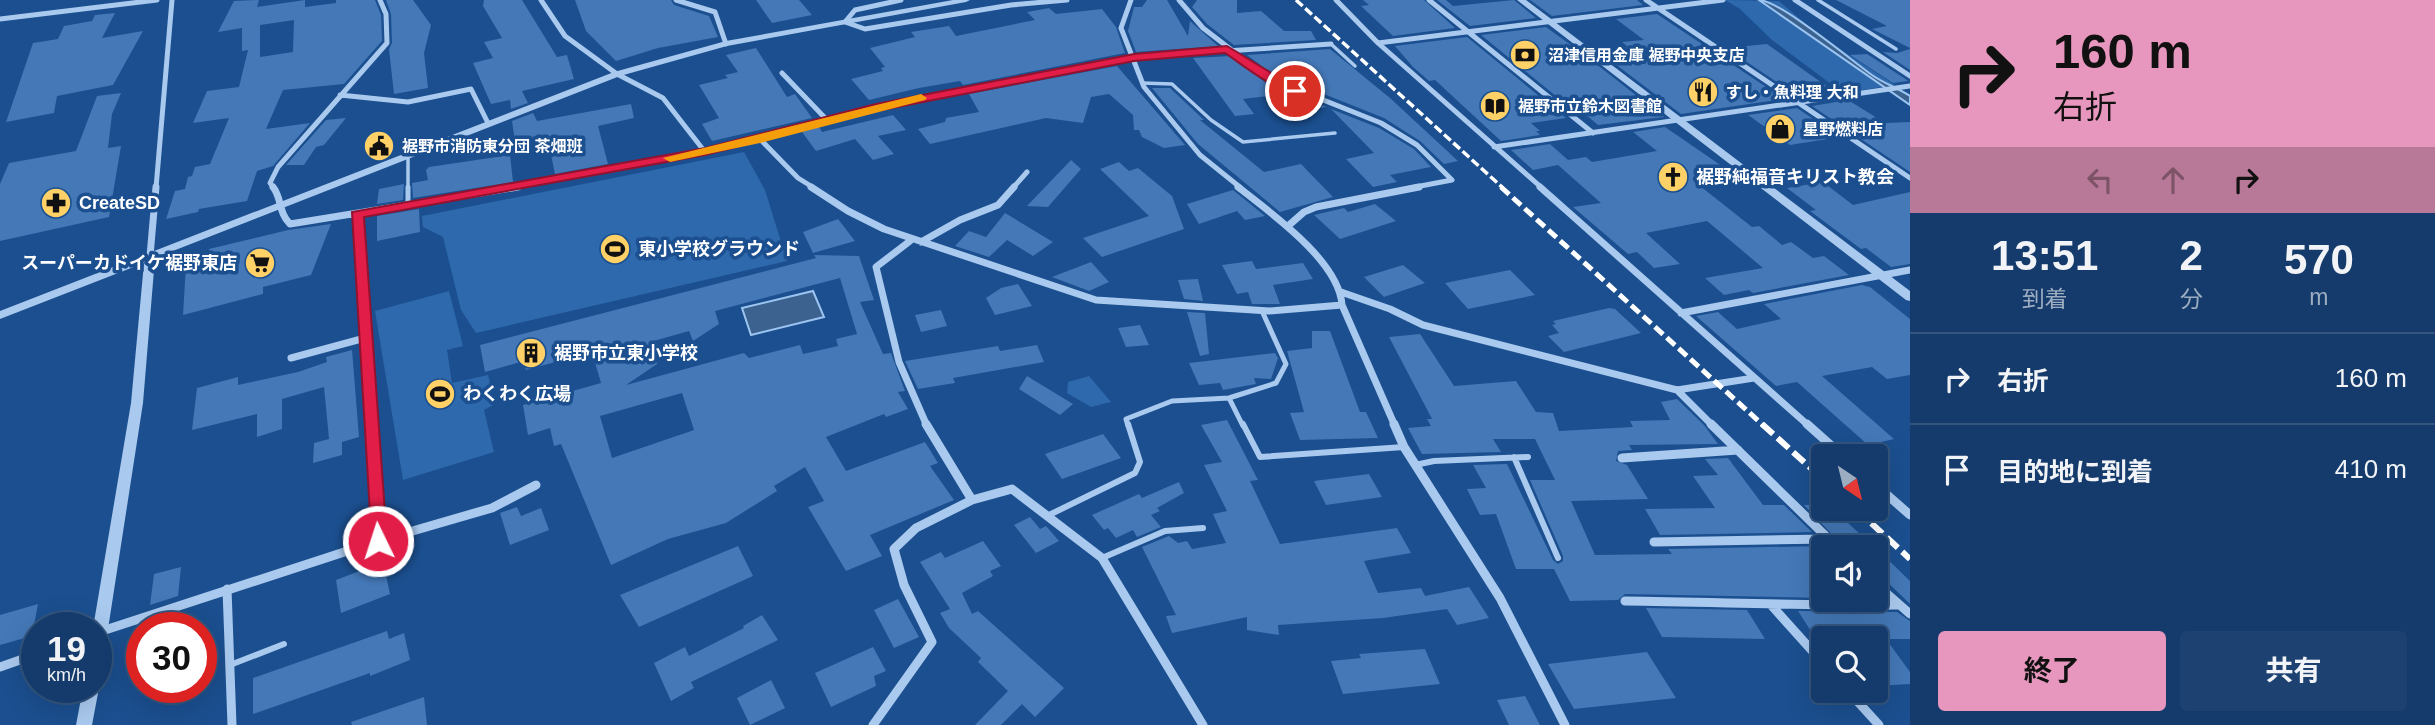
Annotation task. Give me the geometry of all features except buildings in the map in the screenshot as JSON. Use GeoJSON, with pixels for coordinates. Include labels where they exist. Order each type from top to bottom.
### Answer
{"type":"FeatureCollection","features":[{"type":"Feature","properties":{"kind":"street"},"geometry":{"type":"LineString","coordinates":[[0,19],[157,0]]}},
{"type":"Feature","properties":{"kind":"street"},"geometry":{"type":"LineString","coordinates":[[101,612],[137,403],[172,0]]}},
{"type":"Feature","properties":{"kind":"street"},"geometry":{"type":"LineString","coordinates":[[380,0],[386,14],[387,43],[278,167],[270,183],[279,194],[278,206],[290,224],[357,215],[705,152],[927,96],[1134,57],[1331,44]]}},
{"type":"Feature","properties":{"kind":"street"},"geometry":{"type":"LineString","coordinates":[[541,0],[565,36],[617,74],[663,98],[705,152]]}},
{"type":"Feature","properties":{"kind":"street"},"geometry":{"type":"LineString","coordinates":[[676,0],[715,12],[726,44]]}},
{"type":"Feature","properties":{"kind":"street"},"geometry":{"type":"LineString","coordinates":[[845,22],[855,10],[901,0]]}},
{"type":"Feature","properties":{"kind":"street"},"geometry":{"type":"LineString","coordinates":[[0,315],[488,122],[617,74],[726,44],[966,0]]}},
{"type":"Feature","properties":{"kind":"street"},"geometry":{"type":"LineString","coordinates":[[845,22],[865,29],[998,7],[1067,0]]}},
{"type":"Feature","properties":{"kind":"street"},"geometry":{"type":"LineString","coordinates":[[1131,0],[1121,28],[1142,83],[1200,155],[1242,193],[1306,242],[1341,292],[1342,305],[1404,447],[1500,598],[1566,725]]}},
{"type":"Feature","properties":{"kind":"street"},"geometry":{"type":"LineString","coordinates":[[1179,0],[1194,20],[1227,49],[1268,78],[1381,123],[1417,145],[1452,180],[1316,207],[1304,212],[1288,226]]}},
{"type":"Feature","properties":{"kind":"street"},"geometry":{"type":"LineString","coordinates":[[1336,0],[1378,43],[1829,444]]}},
{"type":"Feature","properties":{"kind":"street"},"geometry":{"type":"LineString","coordinates":[[1429,0],[1593,133]]}},
{"type":"Feature","properties":{"kind":"street"},"geometry":{"type":"LineString","coordinates":[[1521,0],[1910,297]]}},
{"type":"Feature","properties":{"kind":"street"},"geometry":{"type":"LineString","coordinates":[[1646,0],[1910,178]]}},
{"type":"Feature","properties":{"kind":"street"},"geometry":{"type":"LineString","coordinates":[[1378,43],[1723,0]]}},
{"type":"Feature","properties":{"kind":"street"},"geometry":{"type":"LineString","coordinates":[[1795,0],[1910,76]]}},
{"type":"Feature","properties":{"kind":"street"},"geometry":{"type":"LineString","coordinates":[[782,73],[827,120]]}},
{"type":"Feature","properties":{"kind":"street"},"geometry":{"type":"LineString","coordinates":[[1494,147],[1910,86]]}},
{"type":"Feature","properties":{"kind":"street"},"geometry":{"type":"LineString","coordinates":[[340,95],[408,102],[471,89],[488,122]]}},
{"type":"Feature","properties":{"kind":"street"},"geometry":{"type":"LineString","coordinates":[[760,139],[798,178],[848,211],[910,241],[921,242],[1096,300],[1262,311],[1342,305]]}},
{"type":"Feature","properties":{"kind":"street"},"geometry":{"type":"LineString","coordinates":[[921,242],[960,220],[998,205],[1027,172]]}},
{"type":"Feature","properties":{"kind":"street"},"geometry":{"type":"LineString","coordinates":[[357,215],[378,541]]}},
{"type":"Feature","properties":{"kind":"street"},"geometry":{"type":"LineString","coordinates":[[910,241],[876,267],[893,351],[922,418],[963,477],[972,500]]}},
{"type":"Feature","properties":{"kind":"street"},"geometry":{"type":"LineString","coordinates":[[1681,313],[1910,270]]}},
{"type":"Feature","properties":{"kind":"street"},"geometry":{"type":"LineString","coordinates":[[1341,292],[1390,309],[1423,325],[1677,390],[1755,378]]}},
{"type":"Feature","properties":{"kind":"street"},"geometry":{"type":"LineString","coordinates":[[291,358],[365,338]]}},
{"type":"Feature","properties":{"kind":"street"},"geometry":{"type":"LineString","coordinates":[[1677,390],[1825,535]]}},
{"type":"Feature","properties":{"kind":"street"},"geometry":{"type":"LineString","coordinates":[[1622,458],[1738,450]]}},
{"type":"Feature","properties":{"kind":"street"},"geometry":{"type":"LineString","coordinates":[[112,627],[378,541],[492,508],[536,485]]}},
{"type":"Feature","properties":{"kind":"street"},"geometry":{"type":"LineString","coordinates":[[873,725],[932,642],[904,585],[894,550],[916,528],[972,500],[1012,489],[1102,558],[1203,725]]}},
{"type":"Feature","properties":{"kind":"street"},"geometry":{"type":"LineString","coordinates":[[1888,496],[1910,515]]}},
{"type":"Feature","properties":{"kind":"street"},"geometry":{"type":"LineString","coordinates":[[1654,542],[1811,540]]}},
{"type":"Feature","properties":{"kind":"street"},"geometry":{"type":"LineString","coordinates":[[227,589],[232,725]]}},
{"type":"Feature","properties":{"kind":"street"},"geometry":{"type":"LineString","coordinates":[[1888,595],[1910,614]]}},
{"type":"Feature","properties":{"kind":"street"},"geometry":{"type":"LineString","coordinates":[[1625,601],[1747,602],[1772,607],[1898,605]]}},
{"type":"Feature","properties":{"kind":"street"},"geometry":{"type":"LineString","coordinates":[[1772,607],[1811,650]]}},
{"type":"Feature","properties":{"kind":"street"},"geometry":{"type":"LineString","coordinates":[[0,667],[21,660]]}},
{"type":"Feature","properties":{"kind":"street"},"geometry":{"type":"LineString","coordinates":[[84,725],[88,703]]}},
{"type":"Feature","properties":{"kind":"street"},"geometry":{"type":"LineString","coordinates":[[1859,703],[1879,725]]}},
{"type":"Feature","properties":{"kind":"lane"},"geometry":{"type":"LineString","coordinates":[[1818,0],[1896,49]]}},
{"type":"Feature","properties":{"kind":"lane"},"geometry":{"type":"LineString","coordinates":[[1331,44],[1355,66]]}},
{"type":"Feature","properties":{"kind":"lane"},"geometry":{"type":"LineString","coordinates":[[1142,83],[1172,84],[1211,120],[1243,142],[1335,133]]}},
{"type":"Feature","properties":{"kind":"lane"},"geometry":{"type":"LineString","coordinates":[[408,154],[408,206]]}},
{"type":"Feature","properties":{"kind":"lane"},"geometry":{"type":"LineString","coordinates":[[1049,515],[1135,473],[1140,462],[1126,419],[1172,401],[1229,398],[1276,383],[1284,373],[1286,364],[1262,311]]}},
{"type":"Feature","properties":{"kind":"lane"},"geometry":{"type":"LineString","coordinates":[[1229,398],[1260,457],[1404,447]]}},
{"type":"Feature","properties":{"kind":"lane"},"geometry":{"type":"LineString","coordinates":[[1514,457],[1558,558]]}},
{"type":"Feature","properties":{"kind":"lane"},"geometry":{"type":"LineString","coordinates":[[1415,465],[1434,461],[1528,457]]}},
{"type":"Feature","properties":{"kind":"lane"},"geometry":{"type":"LineString","coordinates":[[1102,558],[1165,531],[1203,528]]}},
{"type":"Feature","properties":{"kind":"lane"},"geometry":{"type":"LineString","coordinates":[[230,665],[284,644]]}},
{"type":"Feature","properties":{"kind":"shaded area"},"geometry":{"type":"Polygon","coordinates":[[[1725,0],[1779,1],[1821,37],[1895,85],[1843,93],[1772,40],[1740,9],[1725,0]]]}},
{"type":"Feature","properties":{"kind":"shaded area"},"geometry":{"type":"Polygon","coordinates":[[[1759,0],[1782,10],[1872,75],[1910,96],[1910,105],[1759,0]]]}},
{"type":"Feature","properties":{"kind":"shaded area","name":"東小学校グラウンド"},"geometry":{"type":"Polygon","coordinates":[[[744,152],[765,190],[787,261],[476,333],[461,310],[443,237],[423,227],[422,216],[744,152]]]}},
{"type":"Feature","properties":{"kind":"shaded area","name":"わくわく広場"},"geometry":{"type":"Polygon","coordinates":[[[449,291],[463,346],[447,350],[452,383],[488,375],[495,404],[484,410],[494,452],[403,480],[375,311],[449,291]]]}},
{"type":"Feature","properties":{"kind":"shaded area"},"geometry":{"type":"Polygon","coordinates":[[[813,291],[824,317],[751,335],[742,308],[813,291]]]}},
{"type":"Feature","properties":{"kind":"shaded area"},"geometry":{"type":"Polygon","coordinates":[[[1089,376],[1111,402],[1091,407],[1067,393],[1068,382],[1089,376]]]}},
{"type":"Feature","properties":{"kind":"railway"},"geometry":{"type":"LineString","coordinates":[[1296,0],[1503,188]]}},
{"type":"Feature","properties":{"kind":"railway"},"geometry":{"type":"LineString","coordinates":[[1501,187],[1764,426]]}},
{"type":"Feature","properties":{"kind":"railway"},"geometry":{"type":"LineString","coordinates":[[1762,424],[1811,468]]}},
{"type":"Feature","properties":{"kind":"railway"},"geometry":{"type":"LineString","coordinates":[[1870,522],[1910,559]]}},
{"type":"Feature","properties":{"kind":"slow traffic"},"geometry":{"type":"LineString","coordinates":[[670,158],[736,145],[876,107],[921,98]]}},
{"type":"Feature","properties":{"kind":"place","name":"沼津信用金庫 裾野中央支店"},"geometry":{"type":"Point","coordinates":[1525,55]}},
{"type":"Feature","properties":{"kind":"place","name":"すし・魚料理 大和"},"geometry":{"type":"Point","coordinates":[1703,92]}},
{"type":"Feature","properties":{"kind":"place","name":"裾野市立鈴木図書館"},"geometry":{"type":"Point","coordinates":[1495,106]}},
{"type":"Feature","properties":{"kind":"place","name":"星野燃料店"},"geometry":{"type":"Point","coordinates":[1780,129]}},
{"type":"Feature","properties":{"kind":"place","name":"裾野市消防東分団 茶畑班"},"geometry":{"type":"Point","coordinates":[379,146]}},
{"type":"Feature","properties":{"kind":"place","name":"裾野純福音キリスト教会"},"geometry":{"type":"Point","coordinates":[1673,177]}},
{"type":"Feature","properties":{"kind":"place","name":"CreateSD"},"geometry":{"type":"Point","coordinates":[56,203]}},
{"type":"Feature","properties":{"kind":"place","name":"東小学校グラウンド"},"geometry":{"type":"Point","coordinates":[615,249]}},
{"type":"Feature","properties":{"kind":"place","name":"スーパーカドイケ裾野東店"},"geometry":{"type":"Point","coordinates":[260,263]}},
{"type":"Feature","properties":{"kind":"place","name":"裾野市立東小学校"},"geometry":{"type":"Point","coordinates":[531,353]}},
{"type":"Feature","properties":{"kind":"place","name":"わくわく広場"},"geometry":{"type":"Point","coordinates":[440,394]}},
{"type":"Feature","properties":{"kind":"route"},"geometry":{"type":"LineString","coordinates":[[378,541],[357,215],[705,152],[876,107],[1134,57],[1227,49],[1268,78],[1295,91]]}}]}
